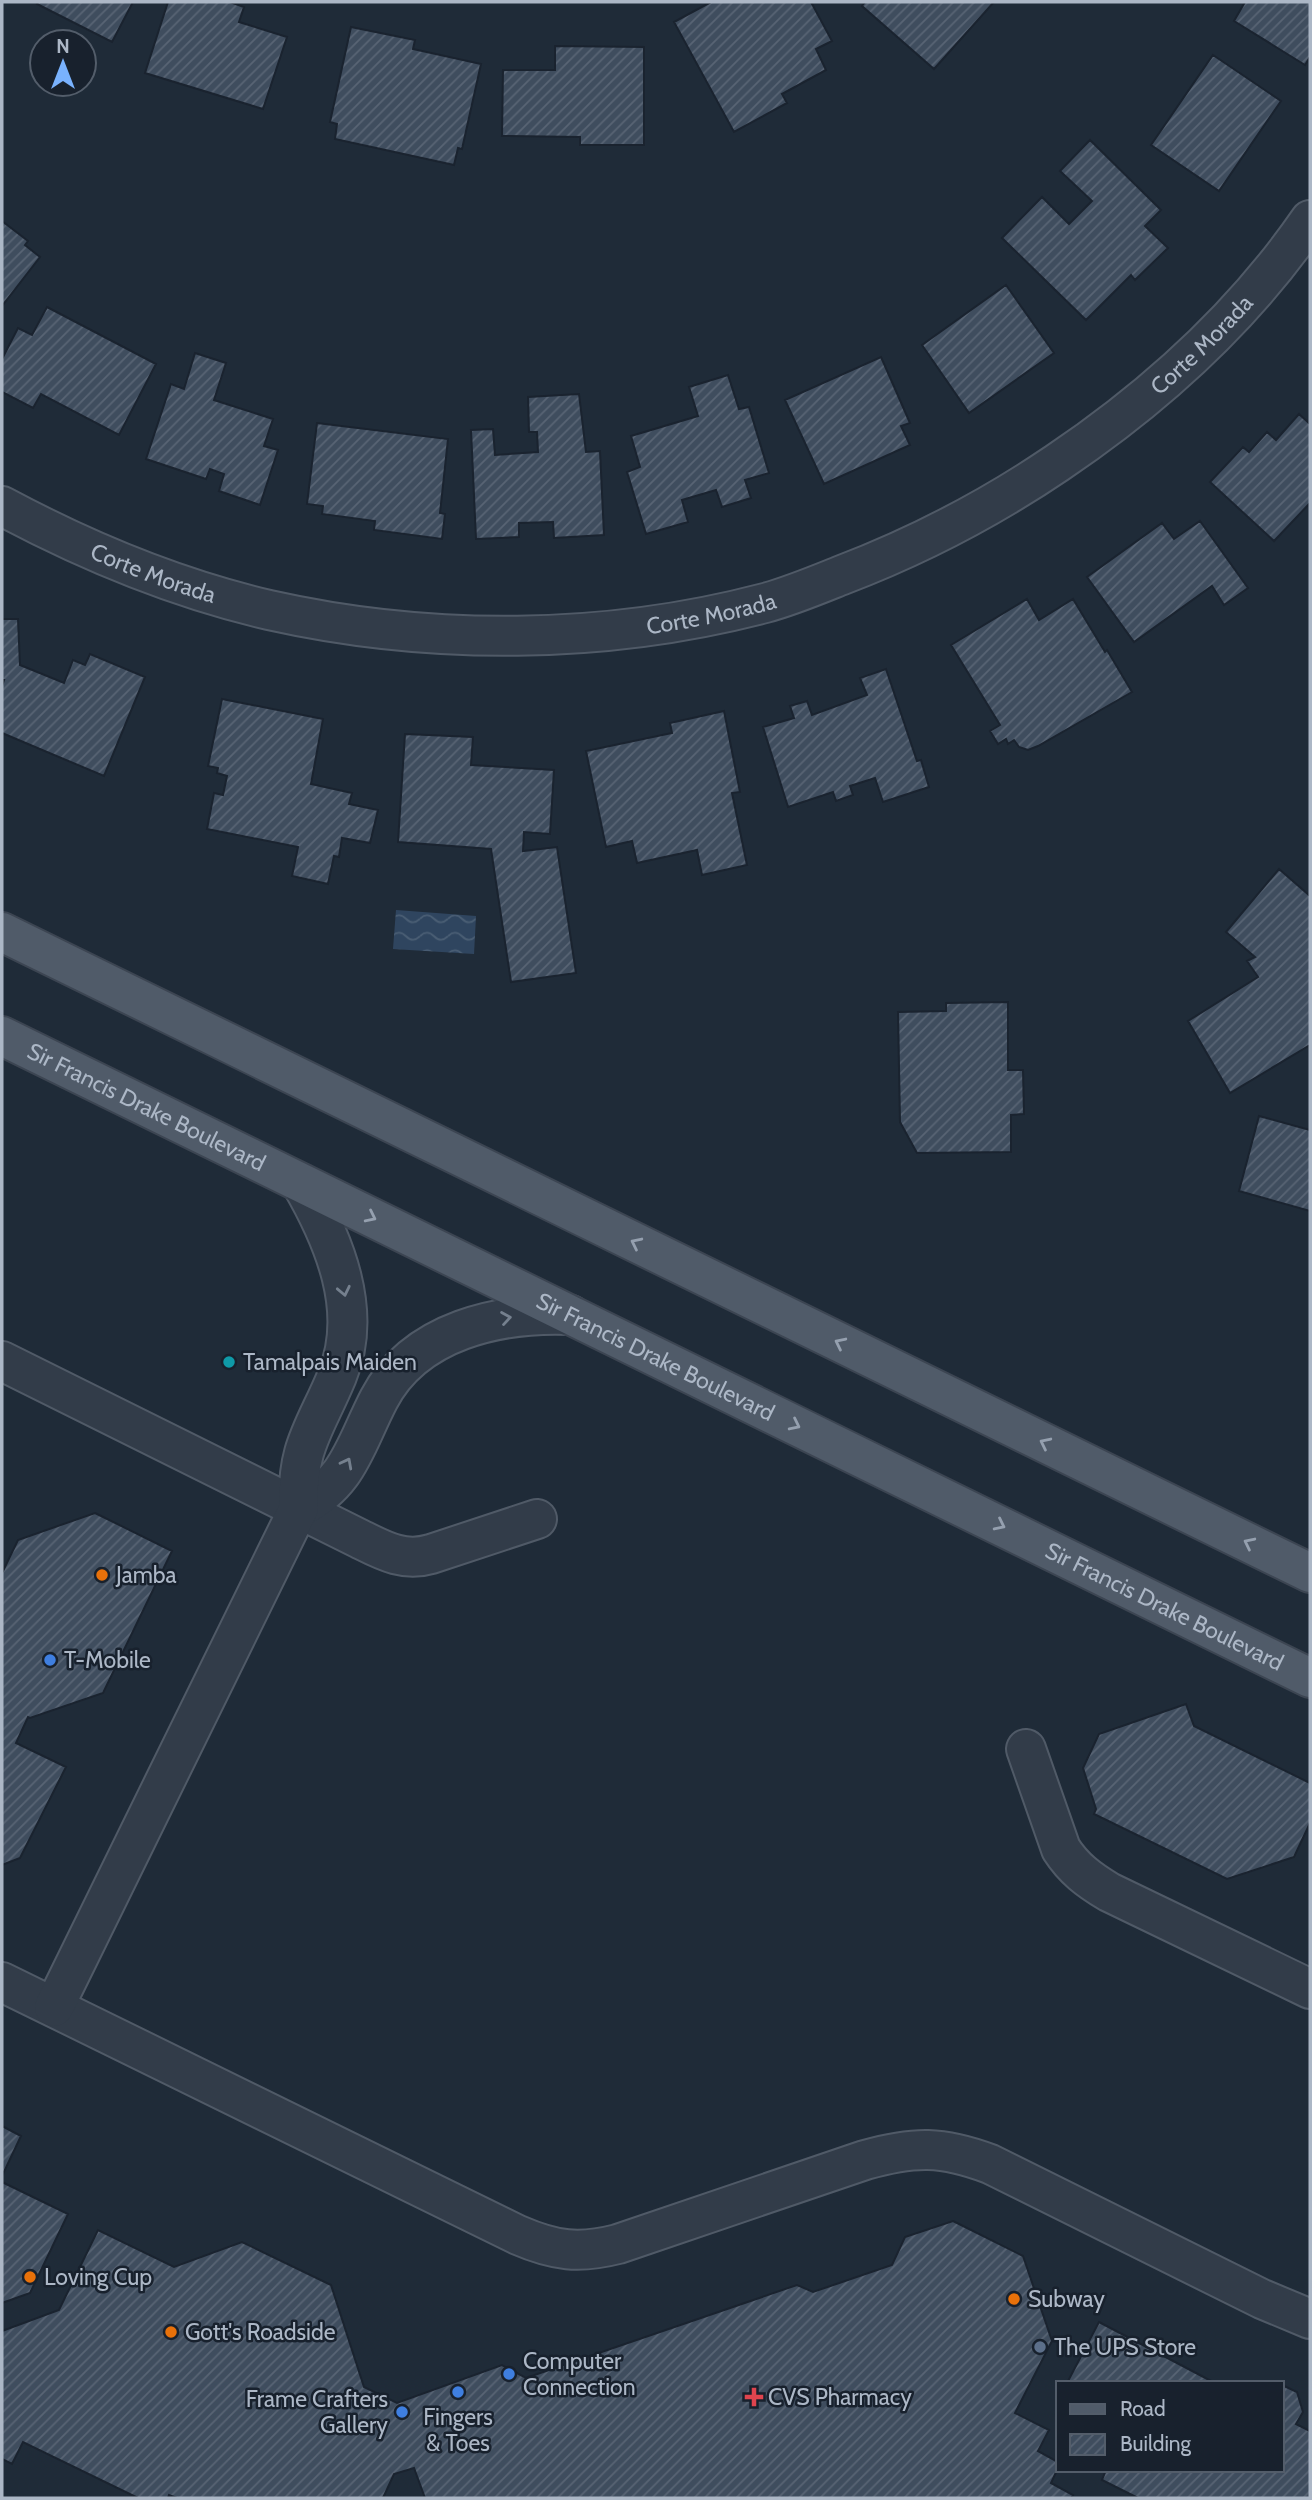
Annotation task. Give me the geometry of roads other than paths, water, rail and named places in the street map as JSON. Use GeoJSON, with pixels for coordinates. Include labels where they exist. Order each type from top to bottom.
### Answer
{"type":"FeatureCollection","features":[{"type":"Feature","properties":{"kind":"main road"},"geometry":{"type":"LineString","coordinates":[[2,932],[1310,1573]]}},
{"type":"Feature","properties":{"kind":"main road","name":"Sir Francis Drake Boulevard"},"geometry":{"type":"LineString","coordinates":[[2,1036],[1310,1678]]}},
{"type":"Feature","properties":{"kind":"street","name":"Corte Morada"},"geometry":{"type":"LineString","coordinates":[[2,506],[75,543],[166,580],[270,610],[321,619],[416,631],[500,636],[575,634],[642,627],[706,616],[768,602],[881,560],[974,514],[1032,480],[1124,416],[1176,372],[1224,326],[1310,220]]}},
{"type":"Feature","properties":{"kind":"street"},"geometry":{"type":"LineString","coordinates":[[54,2007],[299,1508],[298,1476],[306,1440],[342,1362],[349,1327],[346,1297],[338,1267],[324,1227],[301,1183]]}},
{"type":"Feature","properties":{"kind":"street"},"geometry":{"type":"LineString","coordinates":[[299,1508],[328,1490],[340,1476],[380,1396],[390,1381],[416,1355],[452,1334],[500,1318],[571,1315]]}},
{"type":"Feature","properties":{"kind":"street"},"geometry":{"type":"LineString","coordinates":[[2,1361],[390,1554],[410,1558],[431,1555],[537,1519]]}},
{"type":"Feature","properties":{"kind":"street"},"geometry":{"type":"LineString","coordinates":[[1026,1749],[1061,1849],[1070,1864],[1088,1880],[1310,1989]]}},
{"type":"Feature","properties":{"kind":"street"},"geometry":{"type":"LineString","coordinates":[[2,1982],[518,2235],[554,2249],[582,2250],[618,2244],[865,2160],[904,2151],[939,2149],[990,2164],[1262,2299],[1308,2311]]}},
{"type":"Feature","properties":{"kind":"water"},"geometry":{"type":"Polygon","coordinates":[[[396,910],[476,916],[474,954],[393,949],[396,910]]]}},
{"type":"Feature","properties":{"kind":"place","name":"Tamalpais Maiden"},"geometry":{"type":"Point","coordinates":[229,1362]}},
{"type":"Feature","properties":{"kind":"place","name":"Jamba"},"geometry":{"type":"Point","coordinates":[102,1575]}},
{"type":"Feature","properties":{"kind":"place","name":"T-Mobile"},"geometry":{"type":"Point","coordinates":[50,1660]}},
{"type":"Feature","properties":{"kind":"place","name":"Loving Cup"},"geometry":{"type":"Point","coordinates":[30,2277]}},
{"type":"Feature","properties":{"kind":"place","name":"Subway"},"geometry":{"type":"Point","coordinates":[1014,2299]}},
{"type":"Feature","properties":{"kind":"place","name":"Gott's Roadside"},"geometry":{"type":"Point","coordinates":[171,2332]}},
{"type":"Feature","properties":{"kind":"place","name":"The UPS Store"},"geometry":{"type":"Point","coordinates":[1040,2347]}},
{"type":"Feature","properties":{"kind":"place","name":"Computer Connection"},"geometry":{"type":"Point","coordinates":[509,2374]}},
{"type":"Feature","properties":{"kind":"place","name":"Fingers & Toes"},"geometry":{"type":"Point","coordinates":[458,2392]}},
{"type":"Feature","properties":{"kind":"place","name":"CVS Pharmacy"},"geometry":{"type":"Point","coordinates":[754,2397]}},
{"type":"Feature","properties":{"kind":"place","name":"Frame Crafters Gallery"},"geometry":{"type":"Point","coordinates":[402,2412]}}]}
